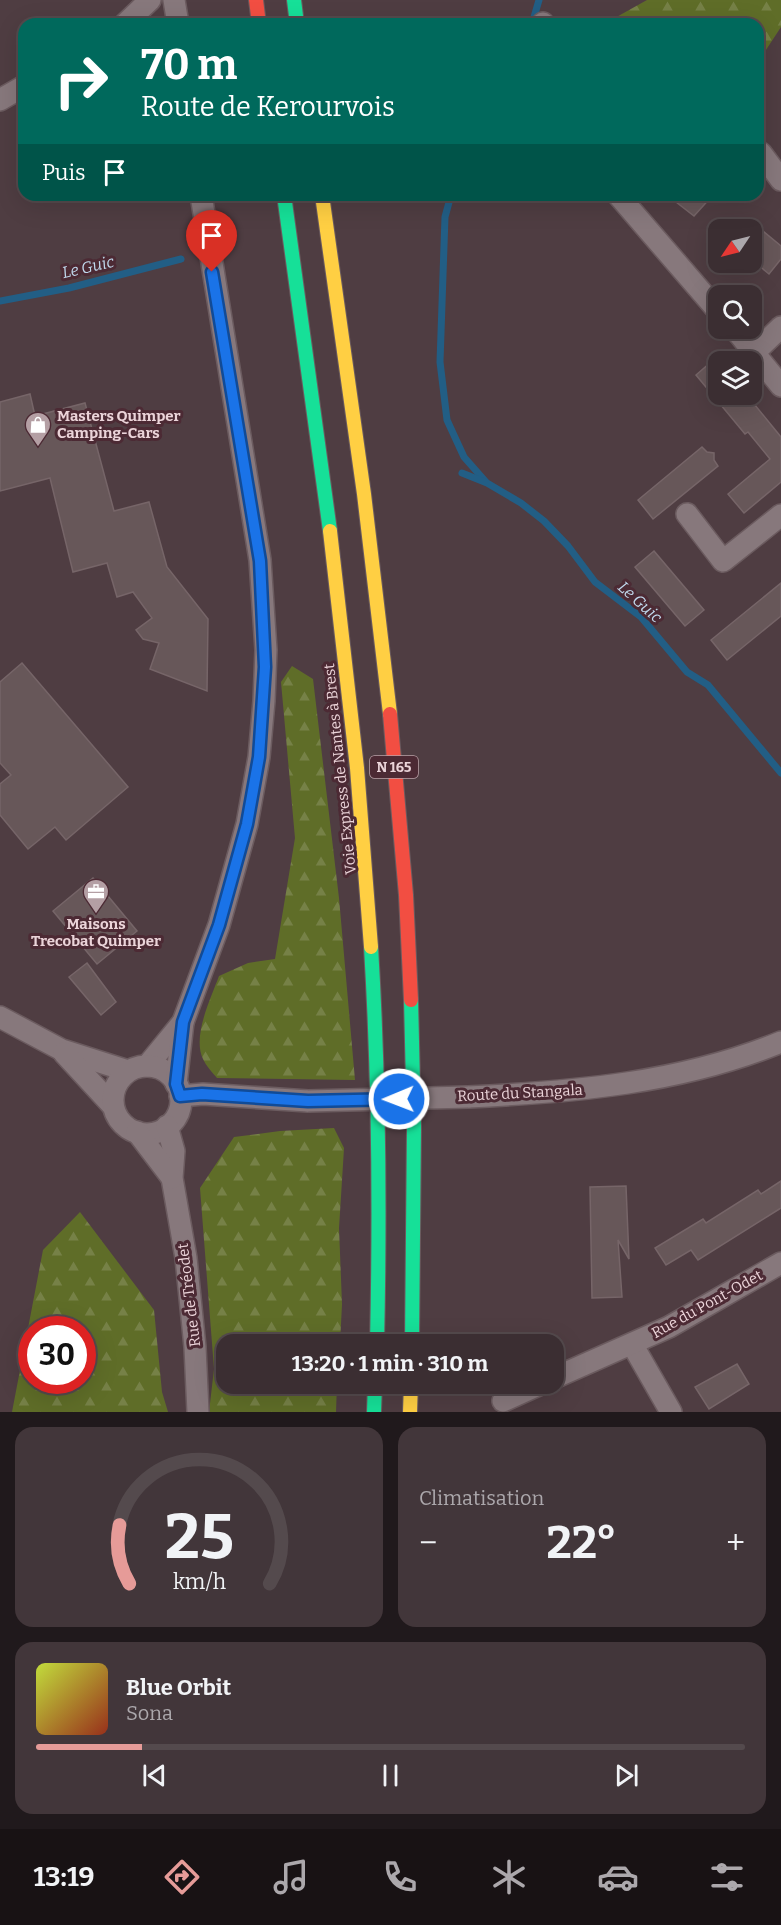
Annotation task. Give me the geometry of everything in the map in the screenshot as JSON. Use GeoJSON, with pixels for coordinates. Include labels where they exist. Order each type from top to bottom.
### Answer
{"type":"FeatureCollection","features":[{"type":"Feature","properties":{"kind":"highway"},"geometry":{"type":"LineString","coordinates":[[256,0],[259,18]]}},
{"type":"Feature","properties":{"kind":"highway"},"geometry":{"type":"LineString","coordinates":[[294,0],[296,18]]}},
{"type":"Feature","properties":{"kind":"highway","name":"Voie Express de Nantes à Brest"},"geometry":{"type":"LineString","coordinates":[[285,201],[335,569],[365,853],[375,1020],[378,1185],[377,1334]]}},
{"type":"Feature","properties":{"kind":"highway","name":"N 165"},"geometry":{"type":"LineString","coordinates":[[323,201],[358,446],[390,707],[411,997],[412,1334]]}},
{"type":"Feature","properties":{"kind":"highway"},"geometry":{"type":"LineString","coordinates":[[374,1412],[375,1394]]}},
{"type":"Feature","properties":{"kind":"highway"},"geometry":{"type":"LineString","coordinates":[[410,1412],[411,1394]]}},
{"type":"Feature","properties":{"kind":"street"},"geometry":{"type":"LineString","coordinates":[[131,18],[150,0]]}},
{"type":"Feature","properties":{"kind":"street"},"geometry":{"type":"LineString","coordinates":[[174,0],[177,18]]}},
{"type":"Feature","properties":{"kind":"street"},"geometry":{"type":"LineString","coordinates":[[0,100],[18,90]]}},
{"type":"Feature","properties":{"kind":"street"},"geometry":{"type":"LineString","coordinates":[[764,157],[781,180]]}},
{"type":"Feature","properties":{"kind":"street"},"geometry":{"type":"LineString","coordinates":[[62,1050],[113,1106],[121,1122],[137,1132],[148,1133],[167,1126],[176,1116],[183,1022],[219,925],[247,824],[259,757],[266,650],[260,561],[202,201]]}},
{"type":"Feature","properties":{"kind":"street"},"geometry":{"type":"LineString","coordinates":[[623,201],[708,299]]}},
{"type":"Feature","properties":{"kind":"street"},"geometry":{"type":"LineString","coordinates":[[756,351],[781,327]]}},
{"type":"Feature","properties":{"kind":"street"},"geometry":{"type":"LineString","coordinates":[[743,339],[752,351]]}},
{"type":"Feature","properties":{"kind":"street"},"geometry":{"type":"LineString","coordinates":[[762,363],[781,386]]}},
{"type":"Feature","properties":{"kind":"street"},"geometry":{"type":"LineString","coordinates":[[687,514],[723,561],[781,515]]}},
{"type":"Feature","properties":{"kind":"street"},"geometry":{"type":"LineString","coordinates":[[0,1017],[62,1050],[137,1069],[164,1071],[178,1090]]}},
{"type":"Feature","properties":{"kind":"street"},"geometry":{"type":"LineString","coordinates":[[113,1106],[116,1086],[137,1069],[183,1022]]}},
{"type":"Feature","properties":{"kind":"street","name":"Route du Stangala"},"geometry":{"type":"LineString","coordinates":[[178,1090],[202,1094],[308,1101],[468,1097],[597,1089],[707,1067],[781,1042]]}},
{"type":"Feature","properties":{"kind":"street","name":"Rue de Tréodet"},"geometry":{"type":"LineString","coordinates":[[167,1126],[174,1151],[172,1178],[186,1258],[195,1347],[198,1412]]}},
{"type":"Feature","properties":{"kind":"street","name":"Rue de Tréodet"},"geometry":{"type":"LineString","coordinates":[[137,1132],[172,1178]]}},
{"type":"Feature","properties":{"kind":"street","name":"Rue du Pont-Odet"},"geometry":{"type":"LineString","coordinates":[[564,1374],[669,1328],[781,1263]]}},
{"type":"Feature","properties":{"kind":"street","name":"Rue du Pont-Odet"},"geometry":{"type":"LineString","coordinates":[[632,1344],[671,1412]]}},
{"type":"Feature","properties":{"kind":"street"},"geometry":{"type":"LineString","coordinates":[[503,1401],[519,1394]]}},
{"type":"Feature","properties":{"kind":"green space"},"geometry":{"type":"Polygon","coordinates":[[[647,0],[781,0],[781,27],[764,53],[764,18],[615,18],[647,0]]]}},
{"type":"Feature","properties":{"kind":"green space"},"geometry":{"type":"Polygon","coordinates":[[[292,666],[313,679],[339,898],[355,1080],[217,1078],[203,1059],[200,1039],[204,1017],[219,976],[248,963],[275,959],[295,838],[281,682],[292,666]]]}},
{"type":"Feature","properties":{"kind":"green space"},"geometry":{"type":"Polygon","coordinates":[[[334,1128],[344,1148],[339,1228],[342,1304],[340,1334],[216,1334],[216,1394],[337,1394],[336,1412],[209,1412],[214,1369],[200,1188],[234,1137],[280,1131],[334,1128]]]}},
{"type":"Feature","properties":{"kind":"green space"},"geometry":{"type":"Polygon","coordinates":[[[80,1212],[154,1310],[162,1392],[168,1412],[12,1412],[18,1381],[18,1394],[96,1394],[96,1316],[30,1316],[43,1250],[80,1212]]]}},
{"type":"Feature","properties":{"kind":"building"},"geometry":{"type":"Polygon","coordinates":[[[675,201],[708,201],[694,216],[675,201]]]}},
{"type":"Feature","properties":{"kind":"building"},"geometry":{"type":"Polygon","coordinates":[[[762,230],[781,246],[781,259],[769,274],[762,268],[762,230]]]}},
{"type":"Feature","properties":{"kind":"building"},"geometry":{"type":"Polygon","coordinates":[[[708,365],[708,389],[696,375],[708,365]]]}},
{"type":"Feature","properties":{"kind":"building"},"geometry":{"type":"Polygon","coordinates":[[[30,394],[35,416],[85,403],[114,511],[149,502],[167,567],[208,619],[207,691],[150,669],[159,643],[143,639],[136,630],[152,618],[133,592],[117,597],[107,563],[73,572],[50,478],[0,491],[0,402],[30,394]]]}},
{"type":"Feature","properties":{"kind":"building"},"geometry":{"type":"Polygon","coordinates":[[[721,405],[755,405],[781,437],[781,482],[744,513],[728,494],[770,459],[748,432],[745,434],[721,405]]]}},
{"type":"Feature","properties":{"kind":"building"},"geometry":{"type":"Polygon","coordinates":[[[702,447],[707,452],[714,453],[714,460],[718,466],[653,519],[638,500],[702,447]]]}},
{"type":"Feature","properties":{"kind":"building"},"geometry":{"type":"Polygon","coordinates":[[[654,551],[704,610],[685,626],[635,567],[654,551]]]}},
{"type":"Feature","properties":{"kind":"building"},"geometry":{"type":"Polygon","coordinates":[[[781,583],[781,616],[727,660],[711,640],[781,583]]]}},
{"type":"Feature","properties":{"kind":"building"},"geometry":{"type":"Polygon","coordinates":[[[22,663],[128,787],[66,840],[55,827],[28,849],[0,815],[0,784],[11,775],[0,763],[0,682],[22,663]]]}},
{"type":"Feature","properties":{"kind":"building"},"geometry":{"type":"Polygon","coordinates":[[[93,878],[137,931],[97,964],[53,911],[93,878]]]}},
{"type":"Feature","properties":{"kind":"building"},"geometry":{"type":"Polygon","coordinates":[[[87,963],[116,1002],[101,1015],[69,977],[87,963]]]}},
{"type":"Feature","properties":{"kind":"building"},"geometry":{"type":"Polygon","coordinates":[[[781,1181],[781,1208],[698,1260],[691,1250],[666,1265],[655,1248],[703,1219],[706,1223],[758,1190],[761,1194],[781,1181]]]}},
{"type":"Feature","properties":{"kind":"building"},"geometry":{"type":"Polygon","coordinates":[[[626,1186],[629,1259],[618,1240],[622,1297],[592,1298],[590,1187],[626,1186]]]}},
{"type":"Feature","properties":{"kind":"building"},"geometry":{"type":"Polygon","coordinates":[[[737,1364],[749,1384],[709,1409],[695,1387],[737,1364]]]}},
{"type":"Feature","properties":{"kind":"waterway"},"geometry":{"type":"LineString","coordinates":[[534,18],[539,0]]}},
{"type":"Feature","properties":{"kind":"waterway"},"geometry":{"type":"LineString","coordinates":[[449,201],[445,217],[440,362],[447,420],[464,457],[486,482]]}},
{"type":"Feature","properties":{"kind":"waterway","name":"Le Guic"},"geometry":{"type":"LineString","coordinates":[[0,301],[69,288],[181,259]]}},
{"type":"Feature","properties":{"kind":"waterway","name":"Le Guic"},"geometry":{"type":"LineString","coordinates":[[462,473],[487,483],[521,503],[544,521],[568,546],[595,582],[641,617],[687,672],[708,685],[781,773]]}},
{"type":"Feature","properties":{"kind":"traffic: fast"},"geometry":{"type":"LineString","coordinates":[[294,0],[296,18]]}},
{"type":"Feature","properties":{"kind":"traffic: fast"},"geometry":{"type":"LineString","coordinates":[[285,201],[330,531]]}},
{"type":"Feature","properties":{"kind":"traffic: fast"},"geometry":{"type":"LineString","coordinates":[[371,947],[378,1145],[377,1334]]}},
{"type":"Feature","properties":{"kind":"traffic: fast"},"geometry":{"type":"LineString","coordinates":[[411,1000],[414,1126],[412,1334]]}},
{"type":"Feature","properties":{"kind":"traffic: fast"},"geometry":{"type":"LineString","coordinates":[[374,1412],[375,1394]]}},
{"type":"Feature","properties":{"kind":"traffic: slow"},"geometry":{"type":"LineString","coordinates":[[323,201],[364,494],[390,714]]}},
{"type":"Feature","properties":{"kind":"traffic: slow"},"geometry":{"type":"LineString","coordinates":[[330,531],[357,768],[371,947]]}},
{"type":"Feature","properties":{"kind":"traffic: slow"},"geometry":{"type":"LineString","coordinates":[[410,1412],[411,1394]]}},
{"type":"Feature","properties":{"kind":"traffic: jam"},"geometry":{"type":"LineString","coordinates":[[256,0],[258,18]]}},
{"type":"Feature","properties":{"kind":"traffic: jam"},"geometry":{"type":"LineString","coordinates":[[390,714],[406,895],[411,1000]]}},
{"type":"Feature","properties":{"kind":"place","name":"Masters Quimper Camping-Cars"},"geometry":{"type":"Point","coordinates":[38,448]}},
{"type":"Feature","properties":{"kind":"place","name":"Maisons Trecobat Quimper"},"geometry":{"type":"Point","coordinates":[96,915]}},
{"type":"Feature","properties":{"kind":"route"},"geometry":{"type":"LineString","coordinates":[[212,272],[260,561],[266,650],[264,701],[259,757],[247,824],[219,925],[183,1022],[176,1084],[180,1096],[202,1094],[308,1101],[399,1099]]}}]}
